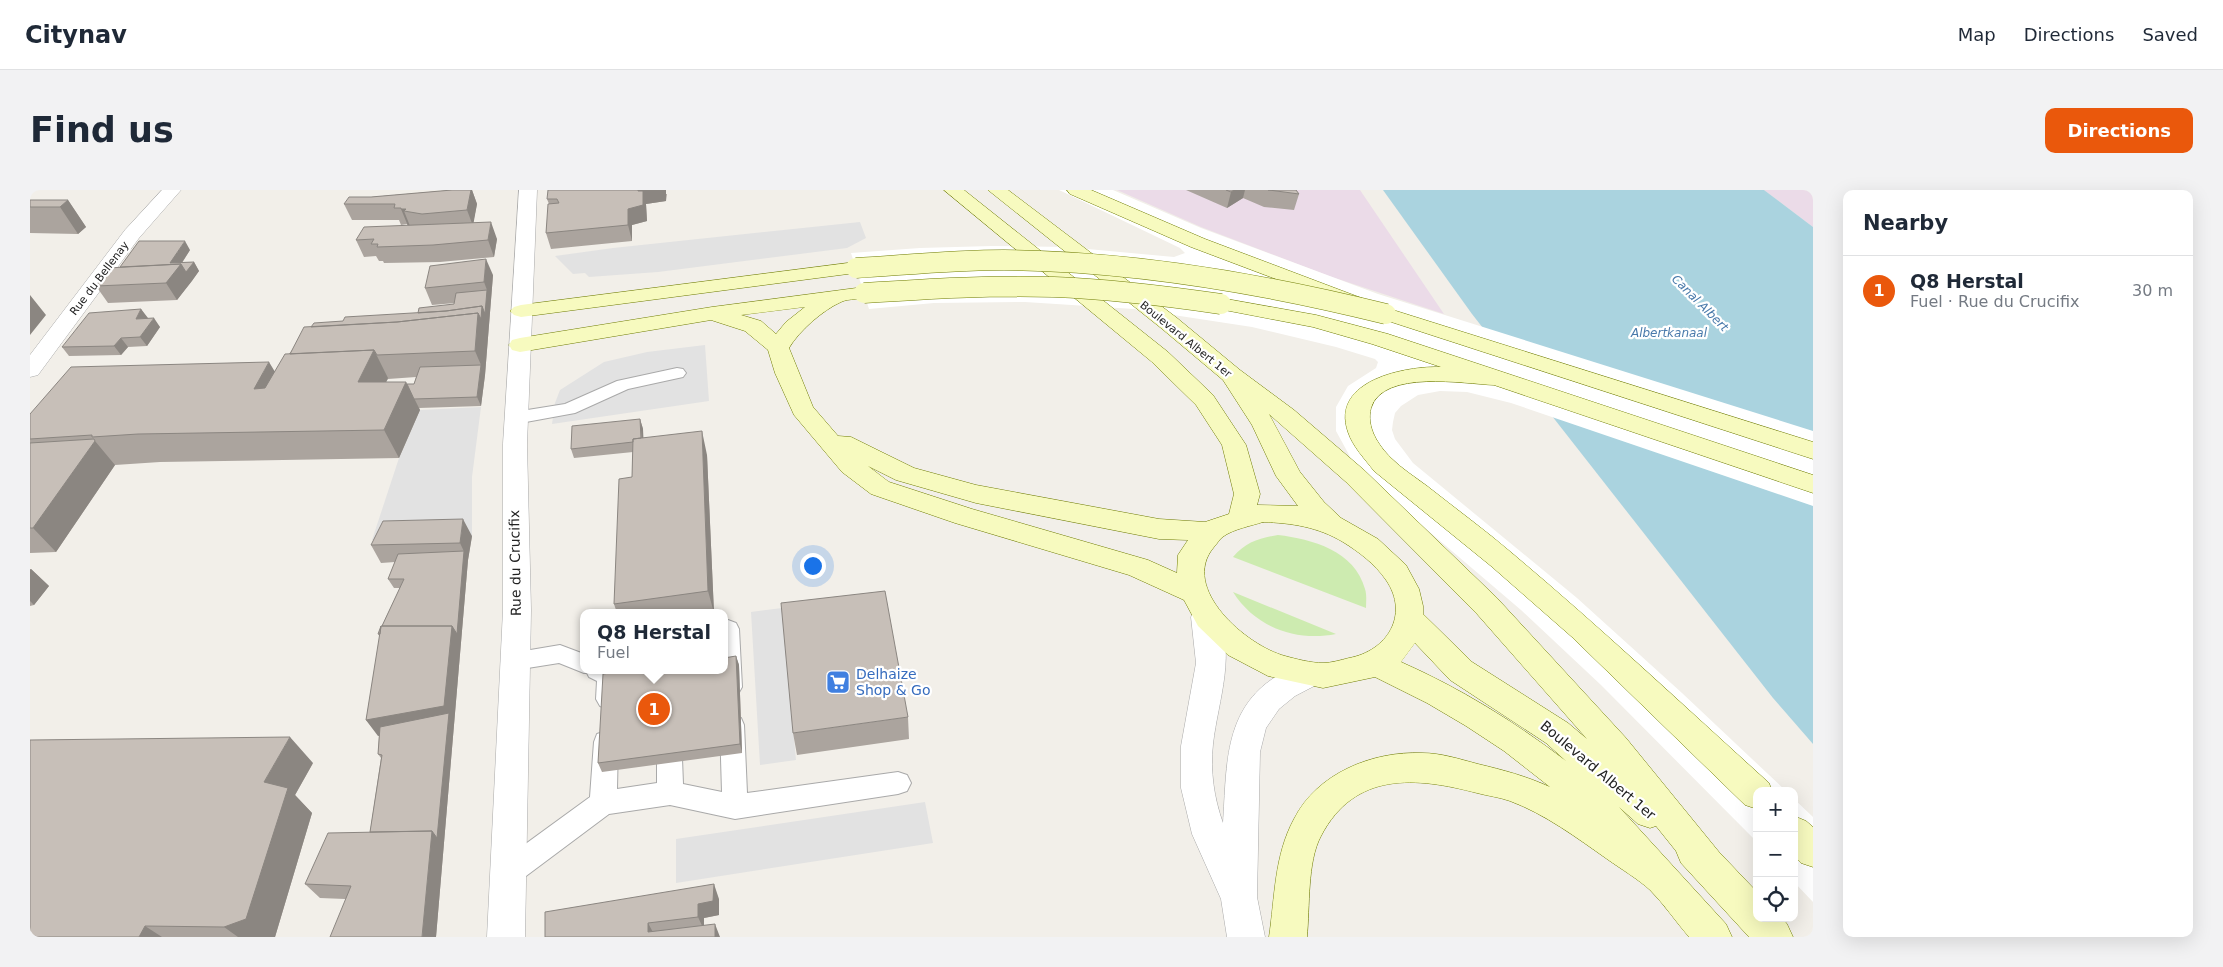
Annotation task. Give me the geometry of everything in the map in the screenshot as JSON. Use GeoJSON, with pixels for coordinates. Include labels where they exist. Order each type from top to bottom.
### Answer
{"type":"FeatureCollection","features":[{"type":"Feature","properties":{"kind":"main road"},"geometry":{"type":"LineString","coordinates":[[953,190],[1160,358],[1205,400],[1229,436],[1238,458],[1247,494],[1242,516]]}},
{"type":"Feature","properties":{"kind":"main road","name":"Boulevard Albert 1er"},"geometry":{"type":"LineString","coordinates":[[996,190],[1170,323],[1232,375],[1264,425],[1290,476],[1315,509],[1333,525],[1364,542],[1389,565],[1405,591],[1409,618],[1403,639],[1396,649],[1376,664],[1347,673],[1309,674],[1272,665],[1226,639],[1199,604],[1190,569],[1192,558],[1199,544],[1210,532],[1242,516],[1262,513],[1289,514],[1333,525]]}},
{"type":"Feature","properties":{"kind":"main road"},"geometry":{"type":"LineString","coordinates":[[1076,190],[1198,243],[1386,314],[1813,451]]}},
{"type":"Feature","properties":{"kind":"main road"},"geometry":{"type":"LineString","coordinates":[[521,310],[856,268],[1002,260],[1117,266],[1212,277],[1328,300],[1386,314]]}},
{"type":"Feature","properties":{"kind":"main road"},"geometry":{"type":"LineString","coordinates":[[520,345],[712,313],[864,293],[965,287],[1055,287],[1147,294],[1221,304],[1325,324],[1380,339],[1813,484]]}},
{"type":"Feature","properties":{"kind":"main road"},"geometry":{"type":"LineString","coordinates":[[778,348],[785,334],[797,321],[840,296]]}},
{"type":"Feature","properties":{"kind":"main road"},"geometry":{"type":"LineString","coordinates":[[712,313],[752,326],[778,348],[786,373],[802,410],[851,466],[880,488],[964,516],[1138,567],[1199,604]]}},
{"type":"Feature","properties":{"kind":"main road"},"geometry":{"type":"LineString","coordinates":[[1493,378],[1424,374],[1405,377],[1378,387],[1366,395],[1358,419],[1369,448],[1390,471],[1501,559],[1582,629],[1753,790]]}},
{"type":"Feature","properties":{"kind":"main road"},"geometry":{"type":"LineString","coordinates":[[1232,375],[1286,415],[1355,476],[1487,606],[1615,748],[1707,864]]}},
{"type":"Feature","properties":{"kind":"main road"},"geometry":{"type":"LineString","coordinates":[[825,436],[905,474],[953,488],[1158,529],[1210,532]]}},
{"type":"Feature","properties":{"kind":"main road","name":"Boulevard Albert 1er"},"geometry":{"type":"LineString","coordinates":[[1409,618],[1461,671],[1557,733],[1707,864],[1774,937]]}},
{"type":"Feature","properties":{"kind":"main road","name":"Boulevard Albert 1er"},"geometry":{"type":"LineString","coordinates":[[1376,664],[1436,692],[1490,724],[1535,755],[1604,816],[1662,876],[1713,937]]}},
{"type":"Feature","properties":{"kind":"main road"},"geometry":{"type":"LineString","coordinates":[[1288,937],[1298,854],[1306,829],[1322,805],[1352,781],[1375,772],[1397,767],[1423,767],[1446,770],[1518,789],[1559,810],[1662,876]]}},
{"type":"Feature","properties":{"kind":"main road"},"geometry":{"type":"LineString","coordinates":[[1798,836],[1813,850]]}},
{"type":"Feature","properties":{"kind":"street","name":"Rue du Bellenay"},"geometry":{"type":"LineString","coordinates":[[30,370],[132,234],[172,190]]}},
{"type":"Feature","properties":{"kind":"street","name":"Rue du Crucifix"},"geometry":{"type":"LineString","coordinates":[[506,937],[517,585],[514,494],[516,418],[528,190]]}},
{"type":"Feature","properties":{"kind":"street"},"geometry":{"type":"LineString","coordinates":[[1199,604],[1210,646],[1210,669],[1198,738],[1196,772],[1205,827],[1239,897]]}},
{"type":"Feature","properties":{"kind":"street"},"geometry":{"type":"LineString","coordinates":[[1246,937],[1239,897],[1241,790],[1244,752],[1251,723],[1268,700],[1284,687],[1309,674]]}},
{"type":"Feature","properties":{"kind":"lane"},"geometry":{"type":"LineString","coordinates":[[516,418],[569,408],[623,385],[677,373]]}},
{"type":"Feature","properties":{"kind":"lane"},"geometry":{"type":"LineString","coordinates":[[728,629],[735,807]]}},
{"type":"Feature","properties":{"kind":"lane"},"geometry":{"type":"LineString","coordinates":[[515,661],[580,651]]}},
{"type":"Feature","properties":{"kind":"lane"},"geometry":{"type":"LineString","coordinates":[[560,654],[580,662]]}},
{"type":"Feature","properties":{"kind":"lane"},"geometry":{"type":"LineString","coordinates":[[603,803],[609,676],[605,674]]}},
{"type":"Feature","properties":{"kind":"lane"},"geometry":{"type":"LineString","coordinates":[[669,708],[670,793]]}},
{"type":"Feature","properties":{"kind":"lane"},"geometry":{"type":"LineString","coordinates":[[508,874],[603,803],[670,793],[735,807],[898,783]]}},
{"type":"Feature","properties":{"kind":"shaded area"},"geometry":{"type":"Polygon","coordinates":[[[1117,190],[1360,190],[1444,314],[1329,276],[1201,227],[1117,190]]]}},
{"type":"Feature","properties":{"kind":"shaded area"},"geometry":{"type":"Polygon","coordinates":[[[1764,190],[1813,190],[1813,227],[1764,190]]]}},
{"type":"Feature","properties":{"kind":"shaded area"},"geometry":{"type":"Polygon","coordinates":[[[860,222],[866,238],[847,248],[658,272],[589,277],[585,273],[573,274],[555,256],[613,248],[860,222]]]}},
{"type":"Feature","properties":{"kind":"shaded area"},"geometry":{"type":"Polygon","coordinates":[[[705,345],[709,401],[552,424],[555,403],[560,390],[604,362],[647,352],[705,345]]]}},
{"type":"Feature","properties":{"kind":"shaded area"},"geometry":{"type":"Polygon","coordinates":[[[481,407],[472,477],[472,536],[372,540],[399,458],[420,410],[481,407]]]}},
{"type":"Feature","properties":{"kind":"shaded area"},"geometry":{"type":"Polygon","coordinates":[[[782,608],[796,760],[760,765],[751,612],[782,608]]]}},
{"type":"Feature","properties":{"kind":"shaded area"},"geometry":{"type":"Polygon","coordinates":[[[925,802],[933,843],[676,883],[676,839],[925,802]]]}},
{"type":"Feature","properties":{"kind":"green space"},"geometry":{"type":"Polygon","coordinates":[[[1278,535],[1318,544],[1342,556],[1360,576],[1366,591],[1366,608],[1233,557],[1253,542],[1278,535]]]}},
{"type":"Feature","properties":{"kind":"green space"},"geometry":{"type":"Polygon","coordinates":[[[1233,592],[1336,634],[1306,636],[1278,629],[1265,623],[1253,614],[1233,592]]]}},
{"type":"Feature","properties":{"kind":"water","name":"Albertkanaal"},"geometry":{"type":"Polygon","coordinates":[[[1383,190],[1764,190],[1813,227],[1813,744],[1773,698],[1472,314],[1383,190]]]}},
{"type":"Feature","properties":{"kind":"pier"},"geometry":{"type":"Polygon","coordinates":[[[1059,190],[1113,190],[1201,228],[1378,294],[1813,431],[1813,506],[1511,403],[1467,392],[1440,391],[1418,395],[1401,406],[1395,413],[1393,422],[1392,430],[1395,439],[1413,463],[1577,598],[1782,787],[1753,787],[1753,838],[1601,685],[1521,610],[1377,487],[1353,462],[1336,431],[1336,407],[1348,386],[1376,368],[1378,362],[1375,359],[1336,347],[1252,327],[1134,309],[1025,302],[934,303],[869,309],[851,253],[920,248],[992,246],[1066,247],[1174,257],[1185,253],[1180,248],[1059,190]]]}},
{"type":"Feature","properties":{"kind":"pier"},"geometry":{"type":"Polygon","coordinates":[[[1798,803],[1813,817],[1813,902],[1798,886],[1798,803]]]}},
{"type":"Feature","properties":{"kind":"building"},"geometry":{"type":"Polygon","coordinates":[[[471,190],[467,210],[422,214],[404,211],[406,209],[394,208],[395,204],[344,204],[349,197],[471,190]]]}},
{"type":"Feature","properties":{"kind":"building"},"geometry":{"type":"Polygon","coordinates":[[[548,190],[638,190],[643,191],[643,205],[628,209],[628,225],[546,233],[548,204],[559,203],[557,199],[547,199],[548,190]]]}},
{"type":"Feature","properties":{"kind":"building"},"geometry":{"type":"Polygon","coordinates":[[[1269,190],[1296,190],[1299,194],[1269,190]]]}},
{"type":"Feature","properties":{"kind":"building"},"geometry":{"type":"Polygon","coordinates":[[[30,200],[68,200],[60,207],[30,207],[30,200]]]}},
{"type":"Feature","properties":{"kind":"building"},"geometry":{"type":"Polygon","coordinates":[[[491,222],[488,240],[433,245],[377,247],[378,244],[371,244],[374,239],[356,240],[364,227],[491,222]]]}},
{"type":"Feature","properties":{"kind":"building"},"geometry":{"type":"Polygon","coordinates":[[[139,241],[185,241],[170,263],[194,262],[186,272],[181,264],[120,267],[139,241]]]}},
{"type":"Feature","properties":{"kind":"building"},"geometry":{"type":"Polygon","coordinates":[[[486,259],[484,282],[425,288],[430,266],[486,259]]]}},
{"type":"Feature","properties":{"kind":"building"},"geometry":{"type":"Polygon","coordinates":[[[181,264],[166,283],[96,286],[108,268],[181,264]]]}},
{"type":"Feature","properties":{"kind":"building"},"geometry":{"type":"Polygon","coordinates":[[[487,290],[485,314],[482,306],[418,313],[419,308],[454,304],[456,293],[487,290]]]}},
{"type":"Feature","properties":{"kind":"building"},"geometry":{"type":"Polygon","coordinates":[[[482,306],[481,319],[478,313],[397,322],[311,327],[314,323],[343,321],[345,317],[446,311],[482,306]]]}},
{"type":"Feature","properties":{"kind":"building"},"geometry":{"type":"Polygon","coordinates":[[[141,309],[136,319],[154,318],[140,337],[121,338],[114,346],[62,347],[89,313],[141,309]]]}},
{"type":"Feature","properties":{"kind":"building"},"geometry":{"type":"Polygon","coordinates":[[[478,313],[475,351],[377,355],[374,350],[290,354],[304,327],[397,322],[478,313]]]}},
{"type":"Feature","properties":{"kind":"building"},"geometry":{"type":"Polygon","coordinates":[[[374,350],[358,382],[406,382],[384,430],[138,434],[92,437],[92,435],[30,439],[30,414],[71,367],[269,362],[254,389],[265,388],[285,354],[374,350]]]}},
{"type":"Feature","properties":{"kind":"building"},"geometry":{"type":"Polygon","coordinates":[[[481,365],[477,397],[414,399],[407,384],[414,384],[420,367],[481,365]]]}},
{"type":"Feature","properties":{"kind":"building"},"geometry":{"type":"Polygon","coordinates":[[[640,419],[641,438],[633,439],[633,442],[571,449],[572,426],[640,419]]]}},
{"type":"Feature","properties":{"kind":"building"},"geometry":{"type":"Polygon","coordinates":[[[702,431],[708,591],[614,604],[619,479],[632,477],[633,439],[702,431]]]}},
{"type":"Feature","properties":{"kind":"building"},"geometry":{"type":"Polygon","coordinates":[[[94,439],[95,441],[33,528],[30,528],[30,443],[94,439]]]}},
{"type":"Feature","properties":{"kind":"building"},"geometry":{"type":"Polygon","coordinates":[[[463,519],[460,543],[371,545],[383,521],[463,519]]]}},
{"type":"Feature","properties":{"kind":"building"},"geometry":{"type":"Polygon","coordinates":[[[464,551],[457,634],[452,626],[382,626],[404,579],[388,579],[398,554],[464,551]]]}},
{"type":"Feature","properties":{"kind":"building"},"geometry":{"type":"Polygon","coordinates":[[[885,591],[908,717],[793,733],[781,603],[885,591]]]}},
{"type":"Feature","properties":{"kind":"building"},"geometry":{"type":"Polygon","coordinates":[[[381,626],[452,626],[444,706],[366,720],[381,626]]]}},
{"type":"Feature","properties":{"kind":"building"},"geometry":{"type":"Polygon","coordinates":[[[736,656],[740,744],[598,763],[603,674],[728,674],[728,657],[736,656]]]}},
{"type":"Feature","properties":{"kind":"building"},"geometry":{"type":"Polygon","coordinates":[[[449,713],[437,838],[432,831],[370,832],[382,755],[378,754],[380,727],[449,713]]]}},
{"type":"Feature","properties":{"kind":"building"},"geometry":{"type":"Polygon","coordinates":[[[290,737],[264,782],[288,788],[246,919],[224,927],[145,926],[139,937],[30,937],[30,740],[290,737]]]}},
{"type":"Feature","properties":{"kind":"building"},"geometry":{"type":"Polygon","coordinates":[[[432,831],[422,937],[330,937],[351,886],[305,884],[328,833],[432,831]]]}},
{"type":"Feature","properties":{"kind":"building"},"geometry":{"type":"Polygon","coordinates":[[[714,884],[713,901],[698,904],[698,917],[648,923],[648,932],[715,924],[715,937],[545,937],[545,912],[714,884]]]}},
{"type":"Feature","properties":{"kind":"place","name":"Delhaize Shop & Go"},"geometry":{"type":"Point","coordinates":[838,682]}},
{"type":"Feature","properties":{"kind":"place","name":"Q8 Herstal"},"geometry":{"type":"Point","coordinates":[654,709]}},
{"type":"Feature","properties":{"kind":"water label","name":"Canal Albert"},"geometry":{"type":"Point","coordinates":[1700,303]}}]}
